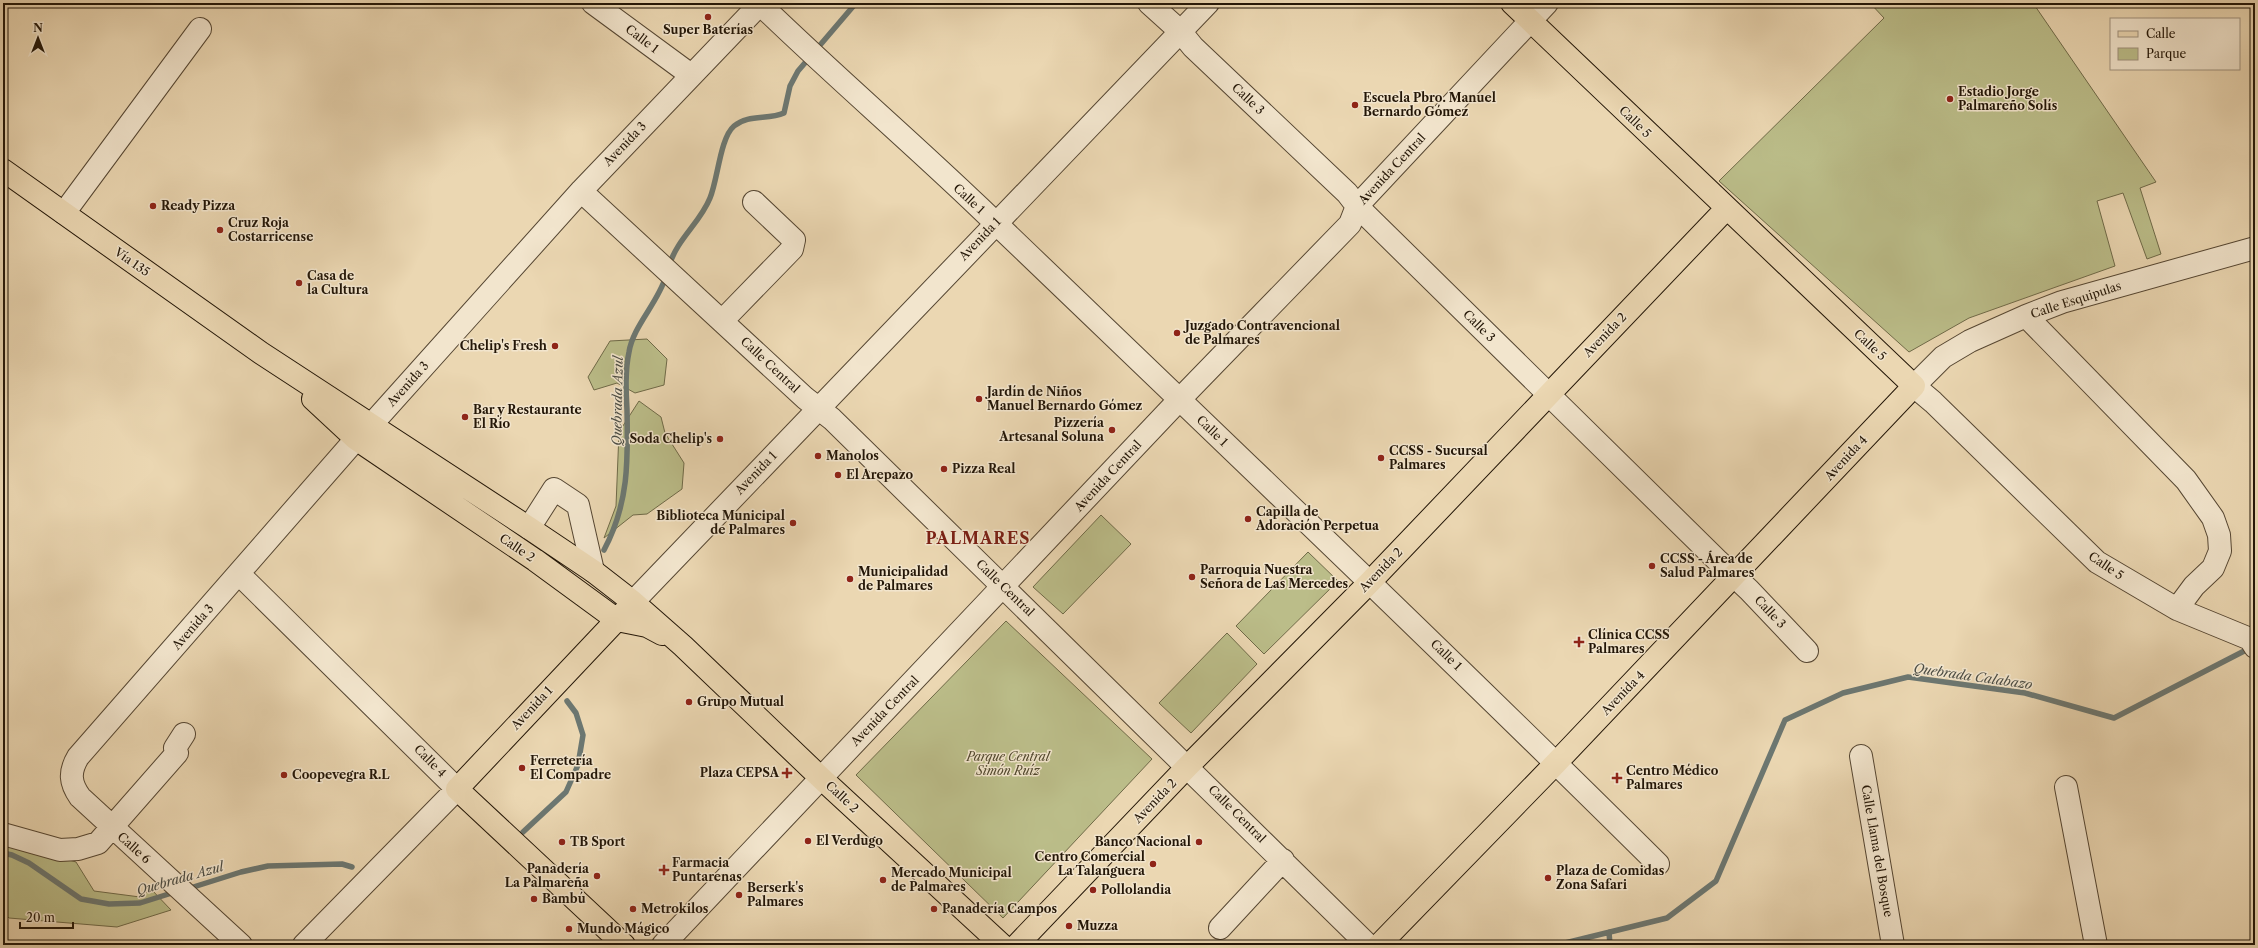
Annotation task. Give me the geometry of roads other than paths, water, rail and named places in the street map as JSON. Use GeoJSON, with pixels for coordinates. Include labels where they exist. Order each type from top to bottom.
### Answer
{"type":"FeatureCollection","features":[{"type":"Feature","properties":{"kind":"main road","name":"Calle 5"},"geometry":{"type":"LineString","coordinates":[[1512,3],[1726,209],[1914,386]]}},
{"type":"Feature","properties":{"kind":"main road","name":"Vía 135"},"geometry":{"type":"LineString","coordinates":[[3,170],[261,353],[372,424]]}},
{"type":"Feature","properties":{"kind":"main road","name":"Avenida 2"},"geometry":{"type":"LineString","coordinates":[[1017,945],[1188,766],[1370,582],[1726,209]]}},
{"type":"Feature","properties":{"kind":"main road","name":"Vía 135"},"geometry":{"type":"LineString","coordinates":[[261,353],[356,439]]}},
{"type":"Feature","properties":{"kind":"main road","name":"Avenida 4"},"geometry":{"type":"LineString","coordinates":[[1379,945],[1556,763],[1914,386]]}},
{"type":"Feature","properties":{"kind":"main road","name":"Calle 2"},"geometry":{"type":"LineString","coordinates":[[372,424],[530,528],[593,571],[633,602],[683,646],[821,778],[1002,945]]}},
{"type":"Feature","properties":{"kind":"main road","name":"Calle 2"},"geometry":{"type":"LineString","coordinates":[[356,439],[535,560],[617,620],[647,626],[683,646]]}},
{"type":"Feature","properties":{"kind":"main road","name":"Avenida 1"},"geometry":{"type":"LineString","coordinates":[[457,789],[633,602]]}},
{"type":"Feature","properties":{"kind":"main road","name":"Calle 4"},"geometry":{"type":"LineString","coordinates":[[457,789],[624,945]]}},
{"type":"Feature","properties":{"kind":"street","name":"Calle 1"},"geometry":{"type":"LineString","coordinates":[[593,3],[690,76]]}},
{"type":"Feature","properties":{"kind":"street","name":"Calle 1"},"geometry":{"type":"LineString","coordinates":[[760,3],[826,68],[995,223],[1180,399],[1370,582],[1658,864]]}},
{"type":"Feature","properties":{"kind":"street","name":"Avenida 3"},"geometry":{"type":"LineString","coordinates":[[70,777],[72,766],[78,757],[356,439],[372,424],[581,191],[760,3]]}},
{"type":"Feature","properties":{"kind":"street","name":"Calle 3"},"geometry":{"type":"LineString","coordinates":[[1150,3],[1180,30],[1193,47],[1347,193],[1357,206],[1718,562],[1734,576],[1807,651]]}},
{"type":"Feature","properties":{"kind":"street","name":"Avenida 1"},"geometry":{"type":"LineString","coordinates":[[633,602],[1180,30],[1208,3]]}},
{"type":"Feature","properties":{"kind":"street","name":"Avenida Central"},"geometry":{"type":"LineString","coordinates":[[663,945],[1004,587],[1180,399],[1350,224],[1357,206],[1547,3]]}},
{"type":"Feature","properties":{"kind":"street"},"geometry":{"type":"LineString","coordinates":[[64,213],[200,29]]}},
{"type":"Feature","properties":{"kind":"street","name":"Calle Central"},"geometry":{"type":"LineString","coordinates":[[581,191],[674,278],[723,320],[805,398],[819,408],[1188,766],[1368,945]]}},
{"type":"Feature","properties":{"kind":"street"},"geometry":{"type":"LineString","coordinates":[[723,320],[792,249],[794,244],[794,240],[754,202]]}},
{"type":"Feature","properties":{"kind":"street","name":"Calle Esquipulas"},"geometry":{"type":"LineString","coordinates":[[1914,386],[1943,357],[1970,340],[2026,316],[2062,302],[2255,248]]}},
{"type":"Feature","properties":{"kind":"street"},"geometry":{"type":"LineString","coordinates":[[2026,316],[2186,480],[2213,518],[2219,535],[2220,551],[2213,568],[2194,586],[2177,609]]}},
{"type":"Feature","properties":{"kind":"street","name":"Calle 5"},"geometry":{"type":"LineString","coordinates":[[1914,386],[1933,402],[2097,562],[2177,609],[2253,643]]}},
{"type":"Feature","properties":{"kind":"street"},"geometry":{"type":"LineString","coordinates":[[530,528],[554,489],[578,505],[593,571]]}},
{"type":"Feature","properties":{"kind":"street","name":"Calle 4"},"geometry":{"type":"LineString","coordinates":[[239,574],[457,789]]}},
{"type":"Feature","properties":{"kind":"street"},"geometry":{"type":"LineString","coordinates":[[3,834],[60,850],[78,849],[98,843],[113,828],[177,753],[175,748],[184,734]]}},
{"type":"Feature","properties":{"kind":"street","name":"Calle Llama del Bosque"},"geometry":{"type":"LineString","coordinates":[[1861,756],[1893,945]]}},
{"type":"Feature","properties":{"kind":"street","name":"Calle 6"},"geometry":{"type":"LineString","coordinates":[[70,777],[73,788],[80,797],[241,945]]}},
{"type":"Feature","properties":{"kind":"street"},"geometry":{"type":"LineString","coordinates":[[2066,787],[2096,945]]}},
{"type":"Feature","properties":{"kind":"street","name":"Avenida 1"},"geometry":{"type":"LineString","coordinates":[[304,945],[457,789]]}},
{"type":"Feature","properties":{"kind":"street"},"geometry":{"type":"LineString","coordinates":[[1220,928],[1283,860]]}},
{"type":"Feature","properties":{"kind":"waterway","name":"Quebrada Azul"},"geometry":{"type":"LineString","coordinates":[[815,51],[856,3]]}},
{"type":"Feature","properties":{"kind":"waterway","name":"Quebrada Azul"},"geometry":{"type":"LineString","coordinates":[[669,266],[677,248],[706,207],[713,190],[722,149],[729,132],[734,126],[745,120],[784,113],[790,86],[798,71],[810,57]]}},
{"type":"Feature","properties":{"kind":"waterway","name":"Quebrada Azul"},"geometry":{"type":"LineString","coordinates":[[604,550],[612,533],[623,498],[627,464],[626,381],[631,342],[657,296],[666,276]]}},
{"type":"Feature","properties":{"kind":"waterway","name":"Quebrada Calabazo"},"geometry":{"type":"LineString","coordinates":[[1557,945],[1667,918],[1716,881],[1785,720],[1843,693],[1908,677],[2025,693],[2114,718],[2250,648]]}},
{"type":"Feature","properties":{"kind":"waterway","name":"Quebrada Azul"},"geometry":{"type":"LineString","coordinates":[[523,832],[566,792],[578,765],[583,735],[576,713],[567,701]]}},
{"type":"Feature","properties":{"kind":"waterway","name":"Quebrada Azul"},"geometry":{"type":"LineString","coordinates":[[3,853],[12,855],[29,863],[81,899],[109,904],[140,903],[175,892]]}},
{"type":"Feature","properties":{"kind":"waterway","name":"Quebrada Azul"},"geometry":{"type":"LineString","coordinates":[[187,889],[241,872],[268,866],[342,864],[352,867]]}},
{"type":"Feature","properties":{"kind":"waterway"},"geometry":{"type":"LineString","coordinates":[[1609,932],[1610,945]]}},
{"type":"Feature","properties":{"kind":"place","name":"Super Baterías"},"geometry":{"type":"Point","coordinates":[708,17]}},
{"type":"Feature","properties":{"kind":"place","name":"Estadio Jorge Palmareño Solís"},"geometry":{"type":"Point","coordinates":[1950,99]}},
{"type":"Feature","properties":{"kind":"place","name":"Escuela Pbro. Manuel Bernardo Gómez"},"geometry":{"type":"Point","coordinates":[1355,105]}},
{"type":"Feature","properties":{"kind":"place","name":"Ready Pizza"},"geometry":{"type":"Point","coordinates":[153,206]}},
{"type":"Feature","properties":{"kind":"place","name":"Cruz Roja Costarricense"},"geometry":{"type":"Point","coordinates":[220,230]}},
{"type":"Feature","properties":{"kind":"place","name":"Casa de la Cultura"},"geometry":{"type":"Point","coordinates":[299,283]}},
{"type":"Feature","properties":{"kind":"place","name":"Juzgado Contravencional de Palmares"},"geometry":{"type":"Point","coordinates":[1177,333]}},
{"type":"Feature","properties":{"kind":"place","name":"Chelip's Fresh"},"geometry":{"type":"Point","coordinates":[555,346]}},
{"type":"Feature","properties":{"kind":"place","name":"Jardín de Niños Manuel Bernardo Gómez"},"geometry":{"type":"Point","coordinates":[979,399]}},
{"type":"Feature","properties":{"kind":"place","name":"Bar y Restaurante El Río"},"geometry":{"type":"Point","coordinates":[465,417]}},
{"type":"Feature","properties":{"kind":"place","name":"Pizzería Artesanal Soluna"},"geometry":{"type":"Point","coordinates":[1112,430]}},
{"type":"Feature","properties":{"kind":"place","name":"Soda Chelip's"},"geometry":{"type":"Point","coordinates":[720,439]}},
{"type":"Feature","properties":{"kind":"place","name":"Manolos"},"geometry":{"type":"Point","coordinates":[818,456]}},
{"type":"Feature","properties":{"kind":"place","name":"CCSS - Sucursal Palmares"},"geometry":{"type":"Point","coordinates":[1381,458]}},
{"type":"Feature","properties":{"kind":"place","name":"Pizza Real"},"geometry":{"type":"Point","coordinates":[944,469]}},
{"type":"Feature","properties":{"kind":"place","name":"El Arepazo"},"geometry":{"type":"Point","coordinates":[838,475]}},
{"type":"Feature","properties":{"kind":"place","name":"Capilla de Adoración Perpetua"},"geometry":{"type":"Point","coordinates":[1248,519]}},
{"type":"Feature","properties":{"kind":"place","name":"Biblioteca Municipal de Palmares"},"geometry":{"type":"Point","coordinates":[793,523]}},
{"type":"Feature","properties":{"kind":"place","name":"CCSS - Área de Salud Palmares"},"geometry":{"type":"Point","coordinates":[1652,566]}},
{"type":"Feature","properties":{"kind":"place","name":"Parroquia Nuestra Señora de Las Mercedes"},"geometry":{"type":"Point","coordinates":[1192,577]}},
{"type":"Feature","properties":{"kind":"place","name":"Municipalidad de Palmares"},"geometry":{"type":"Point","coordinates":[850,579]}},
{"type":"Feature","properties":{"kind":"place","name":"Clínica CCSS Palmares"},"geometry":{"type":"Point","coordinates":[1579,642]}},
{"type":"Feature","properties":{"kind":"place","name":"Grupo Mutual"},"geometry":{"type":"Point","coordinates":[689,702]}},
{"type":"Feature","properties":{"kind":"place","name":"Ferretería El Compadre"},"geometry":{"type":"Point","coordinates":[522,768]}},
{"type":"Feature","properties":{"kind":"place","name":"Plaza CEPSA"},"geometry":{"type":"Point","coordinates":[787,773]}},
{"type":"Feature","properties":{"kind":"place","name":"Coopevegra R.L"},"geometry":{"type":"Point","coordinates":[284,775]}},
{"type":"Feature","properties":{"kind":"place","name":"Centro Médico Palmares"},"geometry":{"type":"Point","coordinates":[1617,778]}},
{"type":"Feature","properties":{"kind":"place","name":"El Verdugo"},"geometry":{"type":"Point","coordinates":[808,841]}},
{"type":"Feature","properties":{"kind":"place","name":"TB Sport"},"geometry":{"type":"Point","coordinates":[562,842]}},
{"type":"Feature","properties":{"kind":"place","name":"Banco Nacional"},"geometry":{"type":"Point","coordinates":[1199,842]}},
{"type":"Feature","properties":{"kind":"place","name":"Centro Comercial La Talanguera"},"geometry":{"type":"Point","coordinates":[1153,864]}},
{"type":"Feature","properties":{"kind":"place","name":"Farmacia Puntarenas"},"geometry":{"type":"Point","coordinates":[664,870]}},
{"type":"Feature","properties":{"kind":"place","name":"Panadería La Palmareña"},"geometry":{"type":"Point","coordinates":[597,876]}},
{"type":"Feature","properties":{"kind":"place","name":"Plaza de Comidas Zona Safari"},"geometry":{"type":"Point","coordinates":[1548,878]}},
{"type":"Feature","properties":{"kind":"place","name":"Mercado Municipal de Palmares"},"geometry":{"type":"Point","coordinates":[883,880]}},
{"type":"Feature","properties":{"kind":"place","name":"Pollolandia"},"geometry":{"type":"Point","coordinates":[1093,890]}},
{"type":"Feature","properties":{"kind":"place","name":"Berserk's Palmares"},"geometry":{"type":"Point","coordinates":[739,895]}},
{"type":"Feature","properties":{"kind":"place","name":"Bambú"},"geometry":{"type":"Point","coordinates":[534,899]}},
{"type":"Feature","properties":{"kind":"place","name":"Metrokilos"},"geometry":{"type":"Point","coordinates":[633,909]}},
{"type":"Feature","properties":{"kind":"place","name":"Panadería Campos"},"geometry":{"type":"Point","coordinates":[934,909]}},
{"type":"Feature","properties":{"kind":"place","name":"Muzza"},"geometry":{"type":"Point","coordinates":[1069,926]}},
{"type":"Feature","properties":{"kind":"place","name":"Mundo Mágico"},"geometry":{"type":"Point","coordinates":[569,929]}},
{"type":"Feature","properties":{"kind":"district","name":"PALMARES"},"geometry":{"type":"Point","coordinates":[978,538]}},
{"type":"Feature","properties":{"kind":"park label","name":"Parque Central Simón Ruíz"},"geometry":{"type":"Point","coordinates":[1008,764]}}]}
